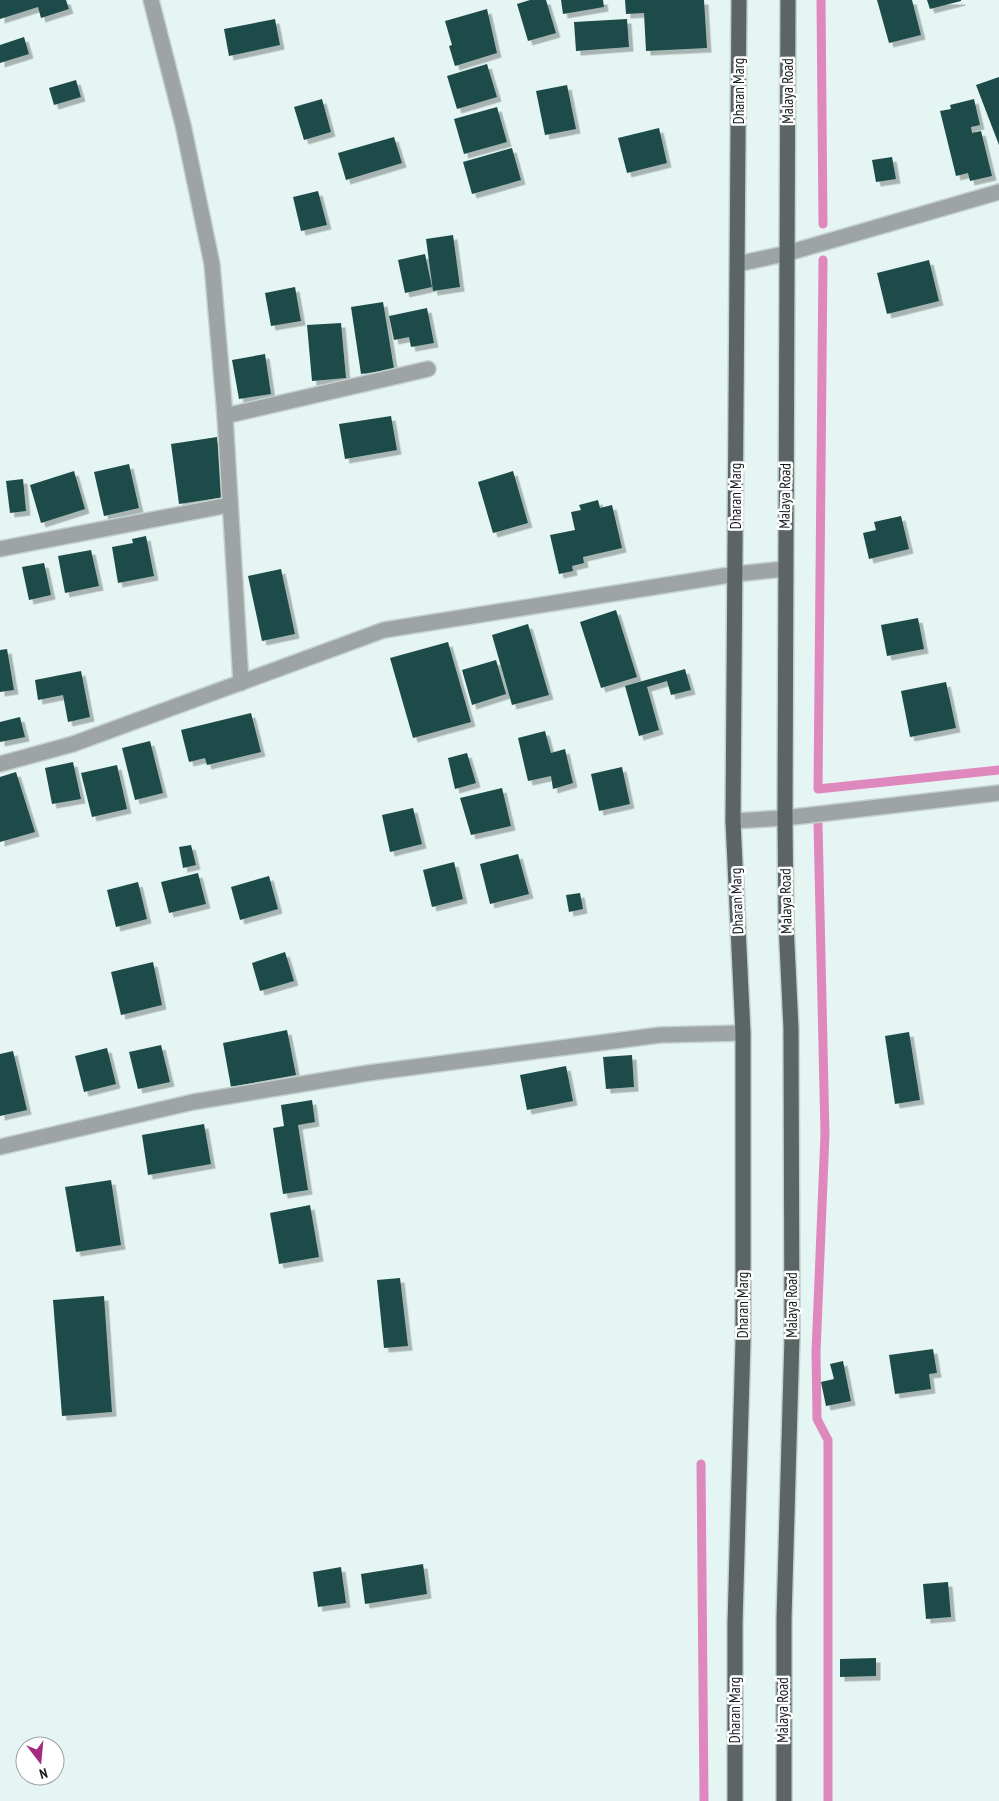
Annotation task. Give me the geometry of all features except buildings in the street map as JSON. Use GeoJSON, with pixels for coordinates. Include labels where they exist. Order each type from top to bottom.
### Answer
{"type":"FeatureCollection","features":[{"type":"Feature","properties":{"kind":"main road","name":"Dharan Marg"},"geometry":{"type":"LineString","coordinates":[[736,1801],[735,1624],[743,1341],[743,1033],[733,821],[739,0]]}},
{"type":"Feature","properties":{"kind":"main road","name":"Malaya Road"},"geometry":{"type":"LineString","coordinates":[[784,1801],[784,1619],[792,1337],[791,1028],[786,922],[784,569],[788,253],[788,0]]}},
{"type":"Feature","properties":{"kind":"street"},"geometry":{"type":"LineString","coordinates":[[151,0],[183,125],[212,264],[225,416],[241,683]]}},
{"type":"Feature","properties":{"kind":"street"},"geometry":{"type":"LineString","coordinates":[[738,264],[788,253],[999,192]]}},
{"type":"Feature","properties":{"kind":"street"},"geometry":{"type":"LineString","coordinates":[[225,416],[428,368]]}},
{"type":"Feature","properties":{"kind":"street"},"geometry":{"type":"LineString","coordinates":[[0,549],[229,505]]}},
{"type":"Feature","properties":{"kind":"street"},"geometry":{"type":"LineString","coordinates":[[0,764],[73,744],[384,630],[736,574],[784,569]]}},
{"type":"Feature","properties":{"kind":"street"},"geometry":{"type":"LineString","coordinates":[[733,821],[785,818],[999,793]]}},
{"type":"Feature","properties":{"kind":"street"},"geometry":{"type":"LineString","coordinates":[[0,1147],[193,1102],[368,1073],[660,1036],[743,1033]]}},
{"type":"Feature","properties":{"kind":"waterway"},"geometry":{"type":"LineString","coordinates":[[821,0],[823,224]]}},
{"type":"Feature","properties":{"kind":"waterway"},"geometry":{"type":"LineString","coordinates":[[823,260],[818,789],[999,770]]}},
{"type":"Feature","properties":{"kind":"waterway"},"geometry":{"type":"LineString","coordinates":[[818,824],[825,1134],[816,1352],[817,1419],[828,1440],[828,1801]]}},
{"type":"Feature","properties":{"kind":"waterway"},"geometry":{"type":"LineString","coordinates":[[701,1464],[704,1801]]}}]}
